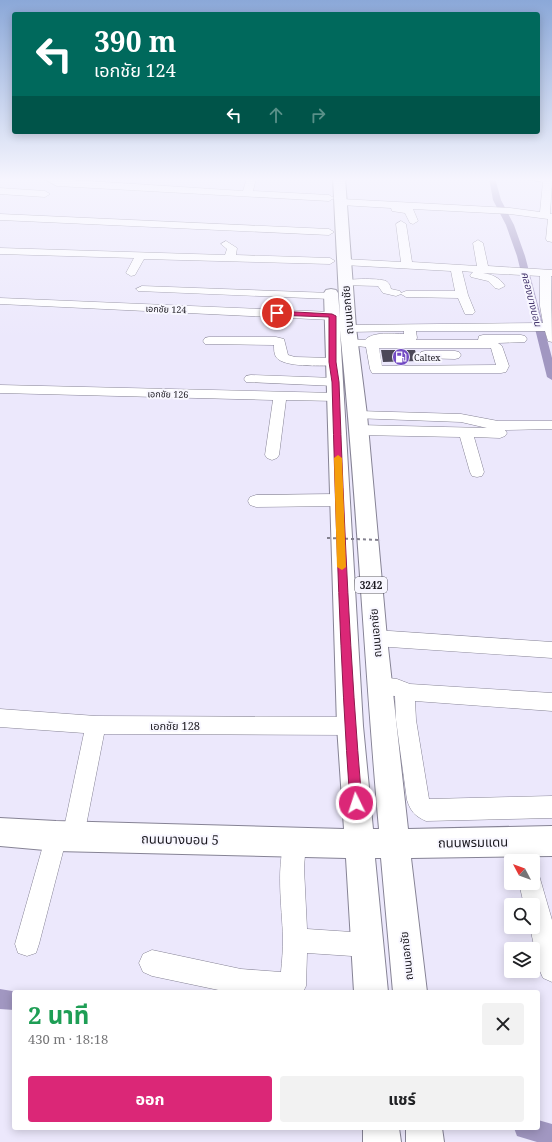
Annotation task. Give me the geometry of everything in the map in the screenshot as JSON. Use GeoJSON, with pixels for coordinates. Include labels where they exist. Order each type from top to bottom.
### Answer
{"type":"FeatureCollection","features":[{"type":"Feature","properties":{"kind":"main road","name":"ถนนเอกชัย"},"geometry":{"type":"LineString","coordinates":[[338,231],[340,298],[340,500],[334,533],[370,990]]}},
{"type":"Feature","properties":{"kind":"main road","name":"ถนนเอกชัย"},"geometry":{"type":"LineString","coordinates":[[329,232],[340,298],[339,378],[358,423],[374,535],[375,638],[394,844],[410,990]]}},
{"type":"Feature","properties":{"kind":"main road"},"geometry":{"type":"LineString","coordinates":[[334,533],[374,535]]}},
{"type":"Feature","properties":{"kind":"main road","name":"ถนนบางบอน 5"},"geometry":{"type":"LineString","coordinates":[[0,832],[64,836],[359,844]]}},
{"type":"Feature","properties":{"kind":"main road","name":"ถนนพรมแดน"},"geometry":{"type":"LineString","coordinates":[[359,844],[394,844],[524,851],[552,841]]}},
{"type":"Feature","properties":{"kind":"street"},"geometry":{"type":"LineString","coordinates":[[314,231],[329,232]]}},
{"type":"Feature","properties":{"kind":"street"},"geometry":{"type":"LineString","coordinates":[[402,231],[407,265]]}},
{"type":"Feature","properties":{"kind":"street"},"geometry":{"type":"LineString","coordinates":[[550,231],[550,239]]}},
{"type":"Feature","properties":{"kind":"street"},"geometry":{"type":"LineString","coordinates":[[478,243],[483,268]]}},
{"type":"Feature","properties":{"kind":"street"},"geometry":{"type":"LineString","coordinates":[[226,244],[232,248],[230,258]]}},
{"type":"Feature","properties":{"kind":"street"},"geometry":{"type":"LineString","coordinates":[[0,252],[230,258],[340,298],[418,341],[521,339]]}},
{"type":"Feature","properties":{"kind":"street"},"geometry":{"type":"LineString","coordinates":[[131,273],[140,256]]}},
{"type":"Feature","properties":{"kind":"street"},"geometry":{"type":"LineString","coordinates":[[340,298],[407,265],[544,272],[549,306],[548,331],[525,327],[418,341]]}},
{"type":"Feature","properties":{"kind":"street"},"geometry":{"type":"LineString","coordinates":[[455,267],[462,295],[469,312]]}},
{"type":"Feature","properties":{"kind":"street"},"geometry":{"type":"LineString","coordinates":[[470,268],[473,274],[492,277],[499,286]]}},
{"type":"Feature","properties":{"kind":"street"},"geometry":{"type":"LineString","coordinates":[[142,289],[340,298],[380,283],[384,285],[387,291],[401,293],[462,295]]}},
{"type":"Feature","properties":{"kind":"street"},"geometry":{"type":"LineString","coordinates":[[445,283],[459,283]]}},
{"type":"Feature","properties":{"kind":"street"},"geometry":{"type":"LineString","coordinates":[[340,298],[372,344]]}},
{"type":"Feature","properties":{"kind":"street","name":"เอกชัย 124"},"geometry":{"type":"LineString","coordinates":[[0,302],[340,298]]}},
{"type":"Feature","properties":{"kind":"street"},"geometry":{"type":"LineString","coordinates":[[252,379],[339,378],[376,370],[500,369],[502,366],[499,354],[418,341],[376,338],[371,340],[376,370]]}},
{"type":"Feature","properties":{"kind":"street"},"geometry":{"type":"LineString","coordinates":[[209,341],[280,342],[281,355],[288,360],[339,378]]}},
{"type":"Feature","properties":{"kind":"street"},"geometry":{"type":"LineString","coordinates":[[418,341],[427,370]]}},
{"type":"Feature","properties":{"kind":"street","name":"เอกชัย 126"},"geometry":{"type":"LineString","coordinates":[[0,389],[280,396],[339,378]]}},
{"type":"Feature","properties":{"kind":"street"},"geometry":{"type":"LineString","coordinates":[[272,456],[280,396]]}},
{"type":"Feature","properties":{"kind":"street"},"geometry":{"type":"LineString","coordinates":[[358,423],[461,418],[498,426],[552,425]]}},
{"type":"Feature","properties":{"kind":"street"},"geometry":{"type":"LineString","coordinates":[[358,423],[466,433],[539,434]]}},
{"type":"Feature","properties":{"kind":"street"},"geometry":{"type":"LineString","coordinates":[[466,433],[477,472]]}},
{"type":"Feature","properties":{"kind":"street"},"geometry":{"type":"LineString","coordinates":[[256,501],[340,500]]}},
{"type":"Feature","properties":{"kind":"street"},"geometry":{"type":"LineString","coordinates":[[375,638],[552,650]]}},
{"type":"Feature","properties":{"kind":"street"},"geometry":{"type":"LineString","coordinates":[[380,686],[398,687],[403,689],[405,692],[552,702]]}},
{"type":"Feature","properties":{"kind":"street"},"geometry":{"type":"LineString","coordinates":[[405,692],[406,720],[420,806],[426,810],[552,807]]}},
{"type":"Feature","properties":{"kind":"street","name":"เอกชัย 128"},"geometry":{"type":"LineString","coordinates":[[0,718],[96,725],[350,726]]}},
{"type":"Feature","properties":{"kind":"street"},"geometry":{"type":"LineString","coordinates":[[26,944],[64,836],[96,725]]}},
{"type":"Feature","properties":{"kind":"street"},"geometry":{"type":"LineString","coordinates":[[152,963],[241,982],[293,986],[295,940],[292,868],[295,842]]}},
{"type":"Feature","properties":{"kind":"street"},"geometry":{"type":"LineString","coordinates":[[533,890],[552,969]]}},
{"type":"Feature","properties":{"kind":"street"},"geometry":{"type":"LineString","coordinates":[[295,940],[367,945]]}},
{"type":"Feature","properties":{"kind":"path"},"geometry":{"type":"LineString","coordinates":[[334,533],[374,535]]}},
{"type":"Feature","properties":{"kind":"building"},"geometry":{"type":"Polygon","coordinates":[[[381,350],[415,350],[418,361],[383,362],[381,350]]]}},
{"type":"Feature","properties":{"kind":"waterway","name":"คลองบางบอน"},"geometry":{"type":"LineString","coordinates":[[512,231],[521,256],[552,377]]}},
{"type":"Feature","properties":{"kind":"waterway"},"geometry":{"type":"LineString","coordinates":[[0,999],[12,1000]]}},
{"type":"Feature","properties":{"kind":"waterway"},"geometry":{"type":"LineString","coordinates":[[533,1130],[552,1135]]}},
{"type":"Feature","properties":{"kind":"slow traffic"},"geometry":{"type":"LineString","coordinates":[[338,458],[342,567]]}},
{"type":"Feature","properties":{"kind":"place","name":"Caltex"},"geometry":{"type":"Point","coordinates":[401,357]}},
{"type":"Feature","properties":{"kind":"route"},"geometry":{"type":"LineString","coordinates":[[277,313],[332,316],[340,528],[350,726],[356,803]]}}]}
